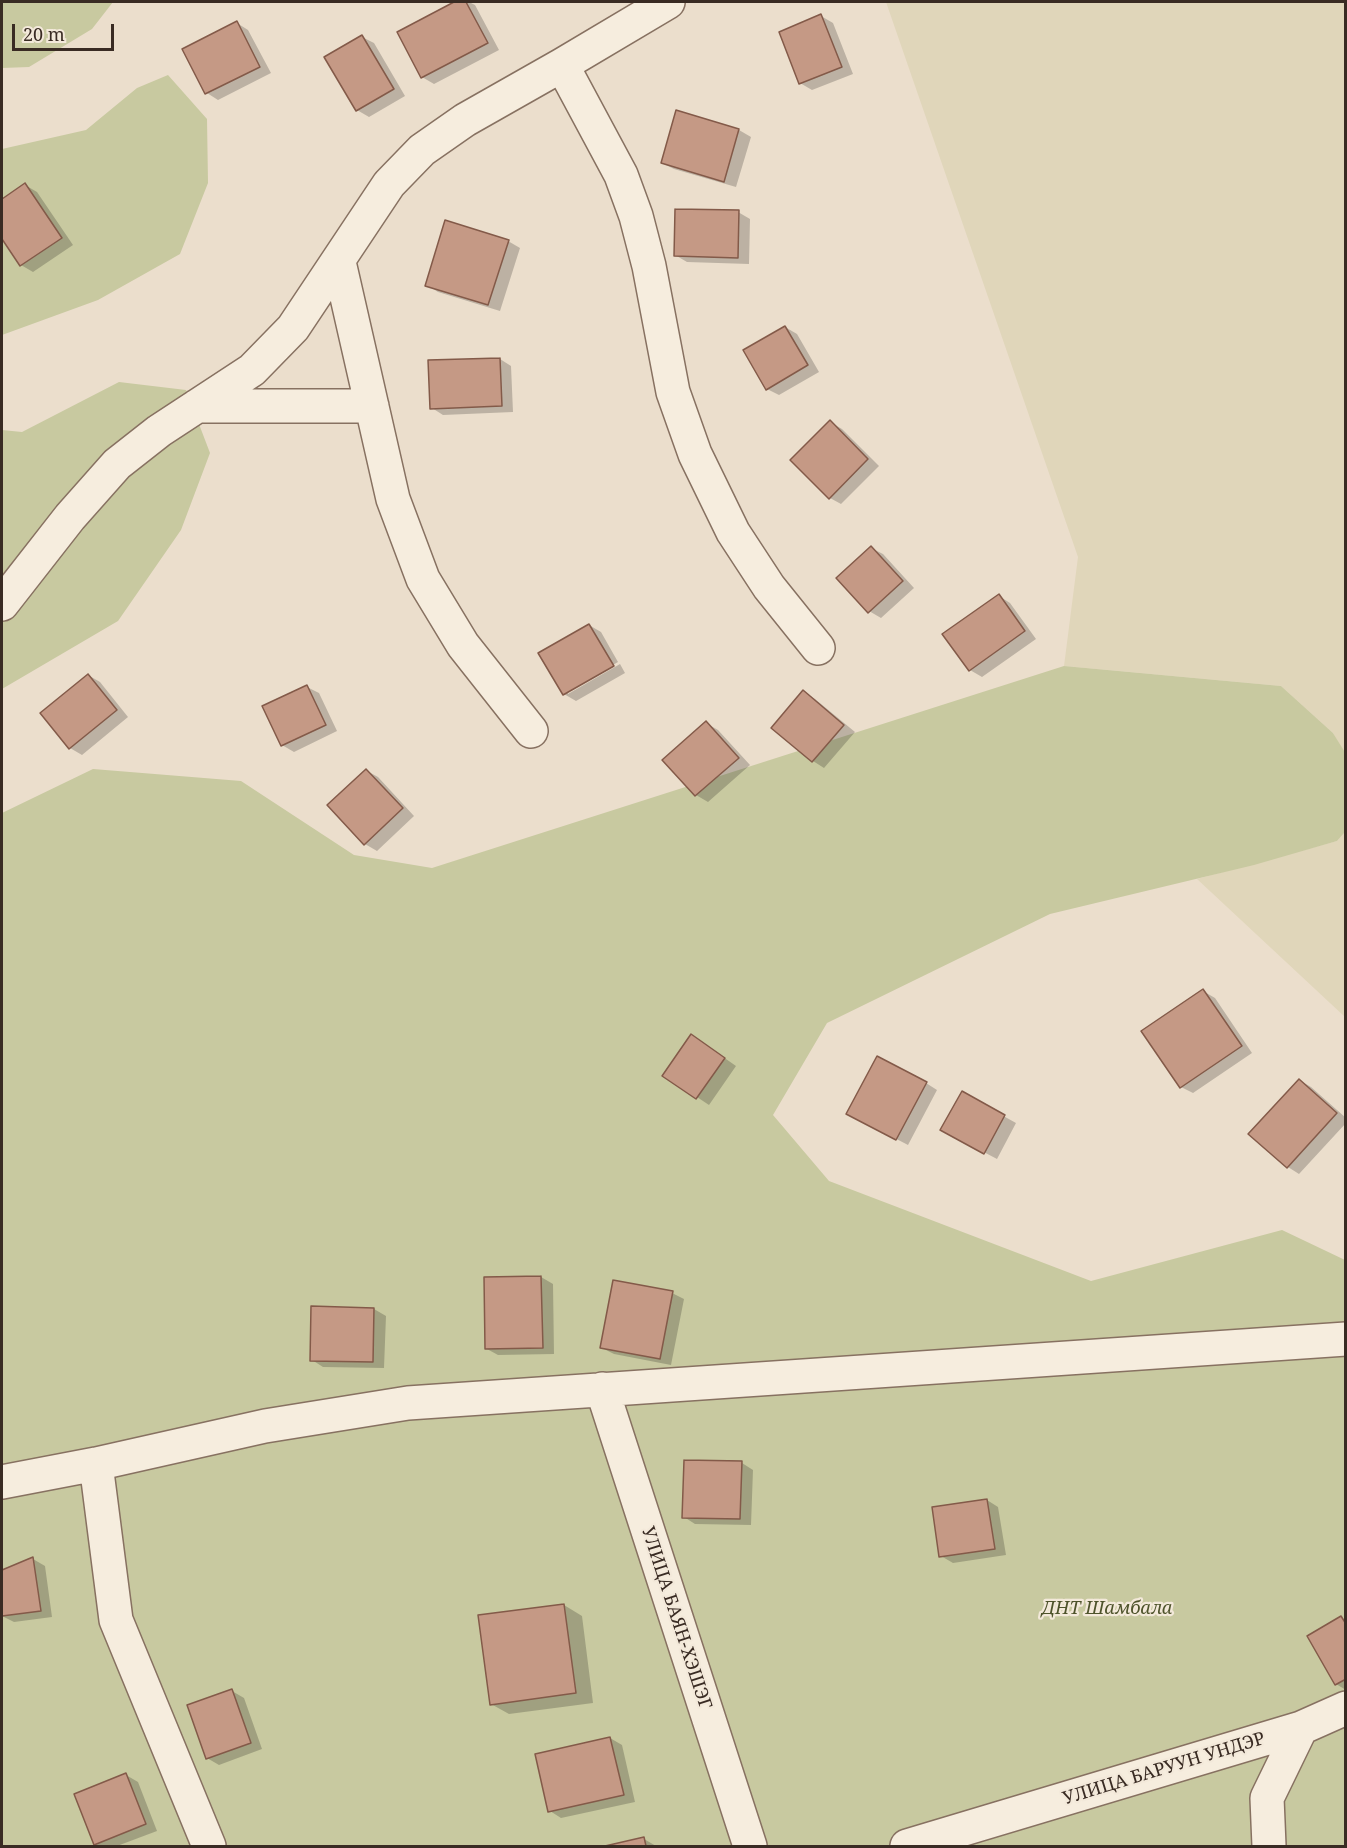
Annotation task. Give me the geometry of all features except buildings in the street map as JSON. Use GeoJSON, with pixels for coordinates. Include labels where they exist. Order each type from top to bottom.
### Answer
{"type":"FeatureCollection","features":[{"type":"Feature","properties":{"kind":"street"},"geometry":{"type":"LineString","coordinates":[[2,604],[70,517],[117,464],[159,431],[252,370],[293,328],[389,184],[422,150],[465,120],[668,2]]}},
{"type":"Feature","properties":{"kind":"street"},"geometry":{"type":"LineString","coordinates":[[562,65],[621,175],[636,216],[649,266],[673,392],[695,454],[733,532],[769,587],[818,648]]}},
{"type":"Feature","properties":{"kind":"street"},"geometry":{"type":"LineString","coordinates":[[339,262],[393,499],[423,579],[463,645],[531,731]]}},
{"type":"Feature","properties":{"kind":"street"},"geometry":{"type":"LineString","coordinates":[[197,406],[372,406]]}},
{"type":"Feature","properties":{"kind":"street"},"geometry":{"type":"LineString","coordinates":[[2,1482],[96,1464],[265,1426],[408,1403],[1346,1339]]}},
{"type":"Feature","properties":{"kind":"street","name":"УЛИЦА БАЯН-ХЭШЭГ"},"geometry":{"type":"LineString","coordinates":[[602,1389],[750,1846]]}},
{"type":"Feature","properties":{"kind":"street"},"geometry":{"type":"LineString","coordinates":[[96,1464],[116,1620],[209,1846]]}},
{"type":"Feature","properties":{"kind":"street"},"geometry":{"type":"LineString","coordinates":[[1301,1728],[1346,1708]]}},
{"type":"Feature","properties":{"kind":"street","name":"УЛИЦА БАРУУН УНДЭР"},"geometry":{"type":"LineString","coordinates":[[907,1846],[1301,1728]]}},
{"type":"Feature","properties":{"kind":"street","name":"УЛИЦА БАРУУН УНДЭР"},"geometry":{"type":"LineString","coordinates":[[1269,1846],[1267,1798],[1301,1728]]}},
{"type":"Feature","properties":{"kind":"shaded area"},"geometry":{"type":"Polygon","coordinates":[[[886,2],[1345,2],[1345,754],[1333,733],[1281,686],[1064,666],[1078,557],[886,2]]]}},
{"type":"Feature","properties":{"kind":"shaded area"},"geometry":{"type":"Polygon","coordinates":[[[1345,832],[1345,1017],[1197,879],[1337,841],[1345,832]]]}},
{"type":"Feature","properties":{"kind":"green space"},"geometry":{"type":"Polygon","coordinates":[[[2,2],[113,2],[92,29],[29,67],[2,68],[2,2]]]}},
{"type":"Feature","properties":{"kind":"green space"},"geometry":{"type":"Polygon","coordinates":[[[168,75],[207,119],[208,183],[180,254],[98,300],[2,335],[2,149],[86,130],[137,88],[168,75]]]}},
{"type":"Feature","properties":{"kind":"green space"},"geometry":{"type":"Polygon","coordinates":[[[119,382],[186,390],[210,453],[181,530],[118,621],[2,689],[2,430],[22,432],[119,382]]]}},
{"type":"Feature","properties":{"kind":"green space","name":"ДНТ Шамбала"},"geometry":{"type":"Polygon","coordinates":[[[1064,666],[1281,686],[1333,733],[1346,754],[1345,832],[1337,841],[1254,865],[1050,914],[827,1023],[773,1115],[829,1181],[1091,1281],[1282,1230],[1345,1260],[1345,1846],[2,1846],[2,813],[93,769],[241,781],[354,855],[432,868],[1064,666]]]}}]}
